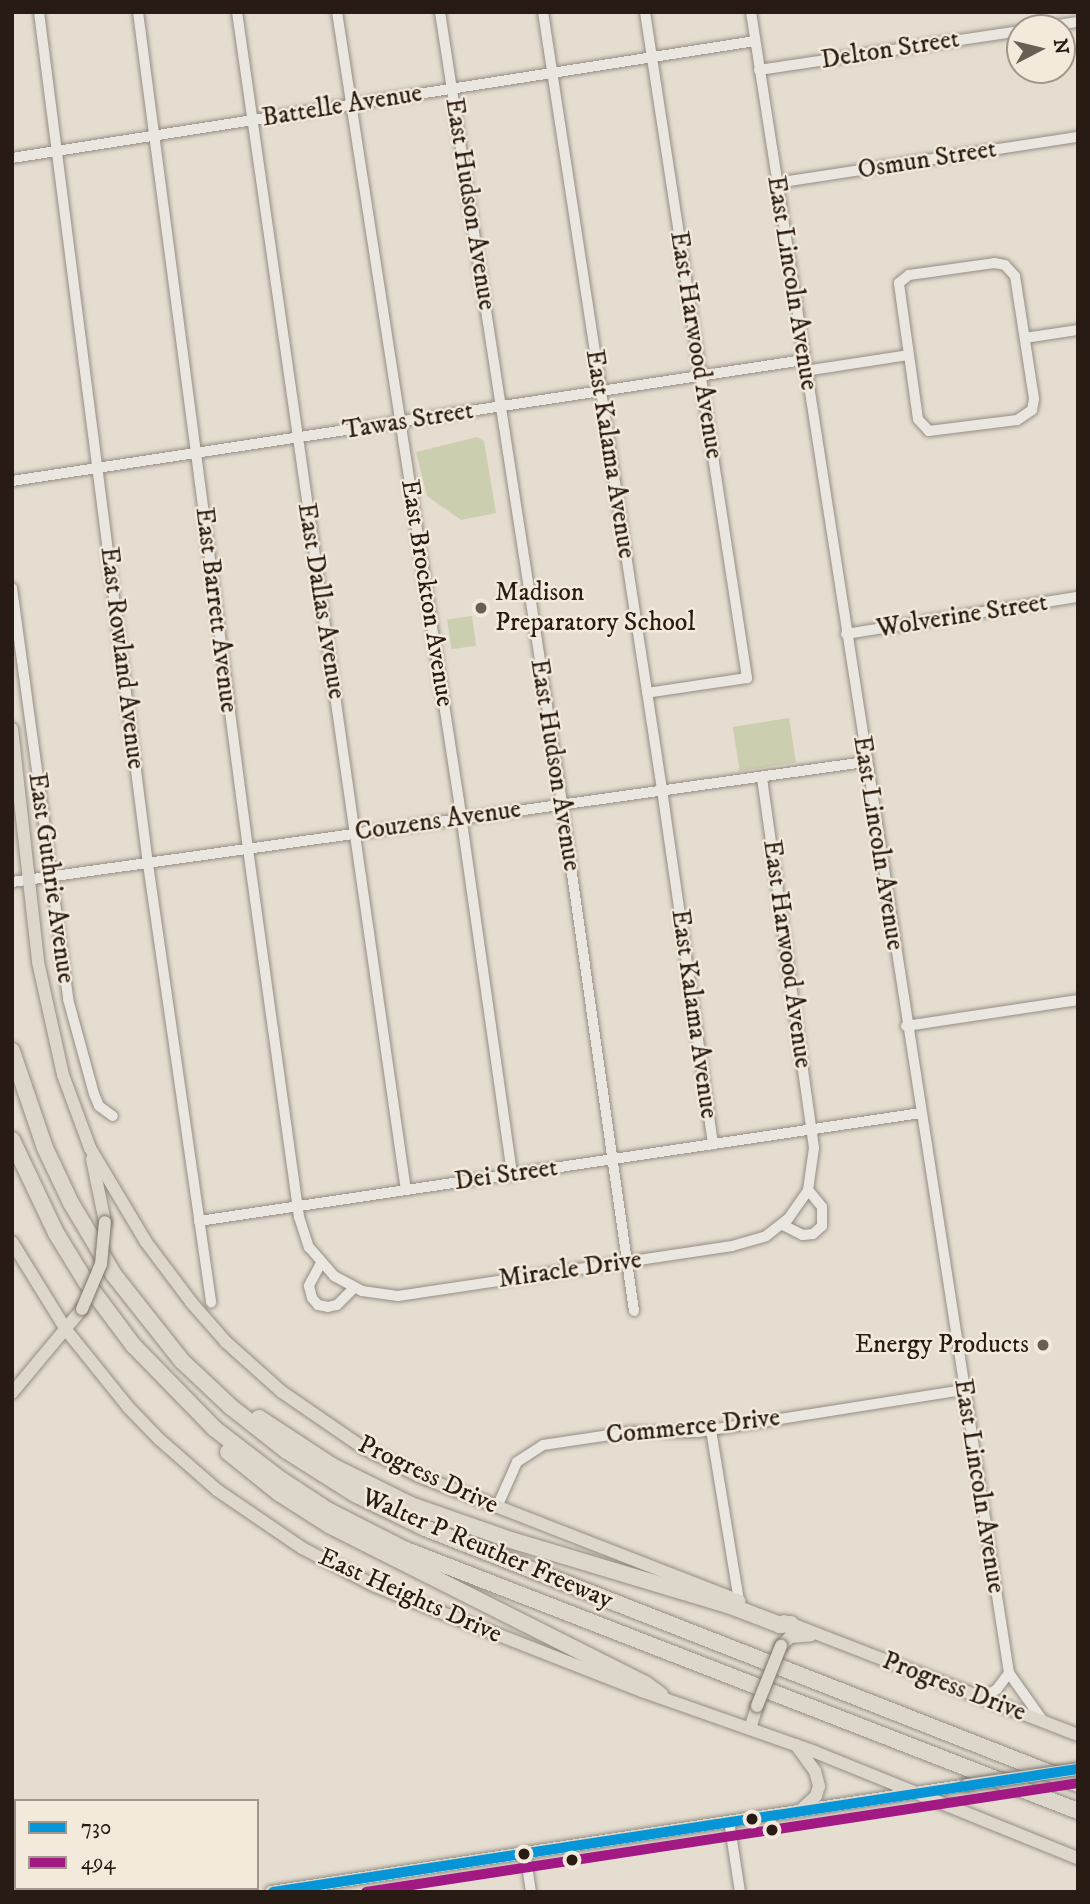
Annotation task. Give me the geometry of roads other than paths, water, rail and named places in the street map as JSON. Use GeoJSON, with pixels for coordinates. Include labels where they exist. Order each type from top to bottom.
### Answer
{"type":"FeatureCollection","features":[{"type":"Feature","properties":{"kind":"highway","name":"Walter P Reuther Freeway"},"geometry":{"type":"LineString","coordinates":[[12,1051],[45,1148],[94,1244],[120,1283],[176,1353],[231,1407],[323,1475],[425,1528],[1078,1784]]}},
{"type":"Feature","properties":{"kind":"highway","name":"Walter P Reuther Freeway"},"geometry":{"type":"LineString","coordinates":[[12,1140],[42,1207],[86,1282],[133,1345],[191,1406],[277,1477],[327,1510],[406,1550],[1078,1811]]}},
{"type":"Feature","properties":{"kind":"highway"},"geometry":{"type":"LineString","coordinates":[[191,1406],[231,1456],[312,1514],[645,1684],[660,1695]]}},
{"type":"Feature","properties":{"kind":"highway"},"geometry":{"type":"LineString","coordinates":[[231,1407],[252,1414],[332,1466],[411,1505],[474,1528],[728,1605],[780,1625],[791,1624]]}},
{"type":"Feature","properties":{"kind":"main road","name":"Progress Drive"},"geometry":{"type":"LineString","coordinates":[[12,729],[40,974],[54,1045],[90,1149],[132,1221],[177,1285],[226,1342],[266,1378],[328,1426],[365,1449],[420,1477],[1078,1735]]}},
{"type":"Feature","properties":{"kind":"main road"},"geometry":{"type":"LineString","coordinates":[[12,1393],[82,1310],[101,1264],[105,1222],[90,1149]]}},
{"type":"Feature","properties":{"kind":"main road","name":"East Heights Drive"},"geometry":{"type":"LineString","coordinates":[[13,1246],[66,1331],[100,1375],[159,1439],[217,1490],[302,1548],[375,1586],[430,1608],[796,1745],[1078,1858]]}},
{"type":"Feature","properties":{"kind":"main road"},"geometry":{"type":"LineString","coordinates":[[750,1729],[781,1646],[795,1636],[818,1635]]}},
{"type":"Feature","properties":{"kind":"main road"},"geometry":{"type":"LineString","coordinates":[[796,1745],[815,1771],[819,1786],[816,1796],[800,1811]]}},
{"type":"Feature","properties":{"kind":"main road"},"geometry":{"type":"LineString","coordinates":[[273,1892],[1078,1769]]}},
{"type":"Feature","properties":{"kind":"street","name":"East Rowland Avenue"},"geometry":{"type":"LineString","coordinates":[[39,12],[148,864],[211,1303]]}},
{"type":"Feature","properties":{"kind":"street","name":"East Barrett Avenue"},"geometry":{"type":"LineString","coordinates":[[138,12],[248,849],[298,1206]]}},
{"type":"Feature","properties":{"kind":"street","name":"East Dallas Avenue"},"geometry":{"type":"LineString","coordinates":[[237,12],[406,1190]]}},
{"type":"Feature","properties":{"kind":"street","name":"East Brockton Avenue"},"geometry":{"type":"LineString","coordinates":[[337,12],[461,818],[512,1175]]}},
{"type":"Feature","properties":{"kind":"street","name":"East Hudson Avenue"},"geometry":{"type":"LineString","coordinates":[[440,12],[562,803],[634,1311]]}},
{"type":"Feature","properties":{"kind":"street","name":"East Kalama Avenue"},"geometry":{"type":"LineString","coordinates":[[543,12],[662,790],[713,1144]]}},
{"type":"Feature","properties":{"kind":"street","name":"East Harwood Avenue"},"geometry":{"type":"LineString","coordinates":[[645,12],[747,678],[647,693]]}},
{"type":"Feature","properties":{"kind":"street","name":"East Lincoln Avenue"},"geometry":{"type":"LineString","coordinates":[[751,12],[906,1026],[1009,1673],[1044,1723]]}},
{"type":"Feature","properties":{"kind":"street","name":"Delton Street"},"geometry":{"type":"LineString","coordinates":[[759,70],[1006,33]]}},
{"type":"Feature","properties":{"kind":"street","name":"Battelle Avenue"},"geometry":{"type":"LineString","coordinates":[[12,158],[755,41]]}},
{"type":"Feature","properties":{"kind":"street","name":"Osmun Street"},"geometry":{"type":"LineString","coordinates":[[776,183],[1078,137]]}},
{"type":"Feature","properties":{"kind":"street"},"geometry":{"type":"LineString","coordinates":[[995,263],[1005,265],[1015,276],[1034,399],[1030,414],[1017,420],[929,432],[920,425],[908,355],[899,283],[906,276],[995,263]]}},
{"type":"Feature","properties":{"kind":"street"},"geometry":{"type":"LineString","coordinates":[[1025,338],[1078,330]]}},
{"type":"Feature","properties":{"kind":"street","name":"Tawas Street"},"geometry":{"type":"LineString","coordinates":[[12,481],[701,376],[908,355]]}},
{"type":"Feature","properties":{"kind":"street","name":"East Guthrie Avenue"},"geometry":{"type":"LineString","coordinates":[[12,588],[50,878],[78,1045],[96,1101],[113,1116]]}},
{"type":"Feature","properties":{"kind":"street","name":"Wolverine Street"},"geometry":{"type":"LineString","coordinates":[[846,634],[1078,598]]}},
{"type":"Feature","properties":{"kind":"street","name":"Couzens Avenue"},"geometry":{"type":"LineString","coordinates":[[13,882],[865,762]]}},
{"type":"Feature","properties":{"kind":"street","name":"East Harwood Avenue"},"geometry":{"type":"LineString","coordinates":[[762,777],[812,1130]]}},
{"type":"Feature","properties":{"kind":"street"},"geometry":{"type":"LineString","coordinates":[[906,1026],[1078,1000]]}},
{"type":"Feature","properties":{"kind":"street","name":"Dei Street"},"geometry":{"type":"LineString","coordinates":[[199,1221],[920,1114]]}},
{"type":"Feature","properties":{"kind":"street","name":"Miracle Drive"},"geometry":{"type":"LineString","coordinates":[[298,1206],[305,1238],[321,1263],[354,1288],[379,1295],[398,1296],[743,1244],[783,1225],[808,1190],[815,1163],[812,1130]]}},
{"type":"Feature","properties":{"kind":"street"},"geometry":{"type":"LineString","coordinates":[[783,1225],[803,1235],[813,1234],[822,1226],[822,1207],[808,1190]]}},
{"type":"Feature","properties":{"kind":"street"},"geometry":{"type":"LineString","coordinates":[[321,1263],[309,1286],[312,1298],[318,1304],[328,1307],[337,1305],[354,1288]]}},
{"type":"Feature","properties":{"kind":"street","name":"Commerce Drive"},"geometry":{"type":"LineString","coordinates":[[497,1507],[517,1462],[543,1445],[630,1432],[679,1433],[711,1430],[964,1390]]}},
{"type":"Feature","properties":{"kind":"street"},"geometry":{"type":"LineString","coordinates":[[711,1430],[739,1601]]}},
{"type":"Feature","properties":{"kind":"street"},"geometry":{"type":"LineString","coordinates":[[981,1698],[1001,1685],[1009,1673]]}},
{"type":"Feature","properties":{"kind":"street"},"geometry":{"type":"LineString","coordinates":[[729,1821],[740,1892]]}},
{"type":"Feature","properties":{"kind":"street"},"geometry":{"type":"LineString","coordinates":[[524,1852],[531,1892]]}},
{"type":"Feature","properties":{"kind":"place","name":"Madison Preparatory School"},"geometry":{"type":"Point","coordinates":[481,608]}},
{"type":"Feature","properties":{"kind":"place","name":"Energy Products"},"geometry":{"type":"Point","coordinates":[1043,1345]}}]}
